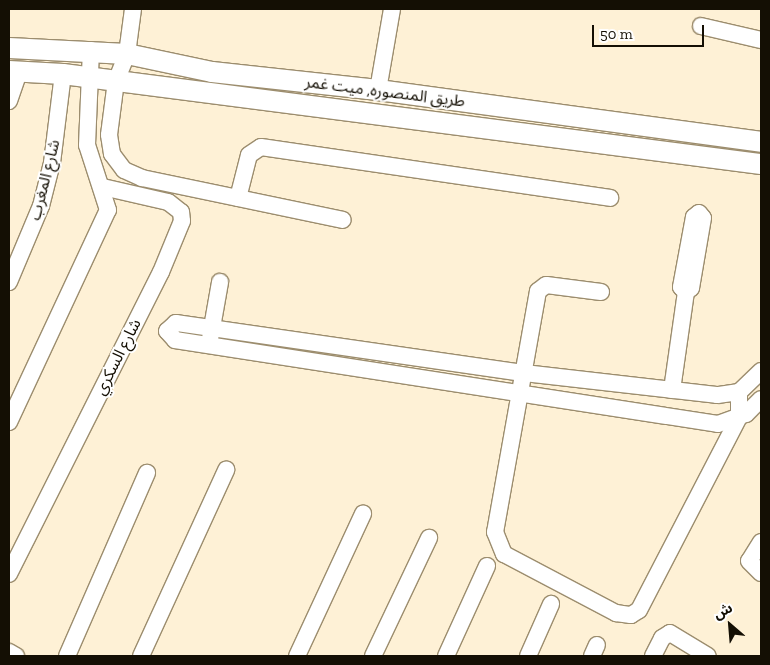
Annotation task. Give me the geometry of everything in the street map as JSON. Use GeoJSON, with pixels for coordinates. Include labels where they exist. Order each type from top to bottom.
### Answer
{"type":"FeatureCollection","features":[{"type":"Feature","properties":{"kind":"main road","name":"طريق المنصوره, ميت غمر"},"geometry":{"type":"LineString","coordinates":[[9,48],[91,50],[127,54],[212,72],[378,90],[761,142]]}},
{"type":"Feature","properties":{"kind":"main road","name":"طريق المنصوره, ميت غمر"},"geometry":{"type":"LineString","coordinates":[[14,72],[88,77],[761,164]]}},
{"type":"Feature","properties":{"kind":"street"},"geometry":{"type":"LineString","coordinates":[[133,9],[127,54],[116,81],[110,145],[124,170],[142,178],[343,220]]}},
{"type":"Feature","properties":{"kind":"street"},"geometry":{"type":"LineString","coordinates":[[378,90],[392,9]]}},
{"type":"Feature","properties":{"kind":"street"},"geometry":{"type":"LineString","coordinates":[[701,26],[761,40]]}},
{"type":"Feature","properties":{"kind":"street"},"geometry":{"type":"LineString","coordinates":[[9,422],[105,222],[108,210],[103,187],[87,145],[88,77],[91,50]]}},
{"type":"Feature","properties":{"kind":"street"},"geometry":{"type":"LineString","coordinates":[[9,101],[14,72]]}},
{"type":"Feature","properties":{"kind":"street","name":"شارع المغرب"},"geometry":{"type":"LineString","coordinates":[[9,282],[41,206],[53,154],[63,74]]}},
{"type":"Feature","properties":{"kind":"street"},"geometry":{"type":"LineString","coordinates":[[238,198],[248,155],[261,147],[610,198]]}},
{"type":"Feature","properties":{"kind":"street","name":"شارع السكري"},"geometry":{"type":"LineString","coordinates":[[9,574],[161,272],[182,221],[181,212],[168,202],[103,187]]}},
{"type":"Feature","properties":{"kind":"street"},"geometry":{"type":"LineString","coordinates":[[209,346],[220,282]]}},
{"type":"Feature","properties":{"kind":"street"},"geometry":{"type":"LineString","coordinates":[[601,292],[546,285],[538,290],[496,542],[510,558],[622,615],[631,615],[647,602],[739,417],[739,392]]}},
{"type":"Feature","properties":{"kind":"street"},"geometry":{"type":"LineString","coordinates":[[672,390],[686,292]]}},
{"type":"Feature","properties":{"kind":"street"},"geometry":{"type":"LineString","coordinates":[[761,371],[739,392],[717,395],[523,373],[176,323],[167,332],[175,340],[209,346],[520,392],[718,424],[739,417],[761,399]]}},
{"type":"Feature","properties":{"kind":"street"},"geometry":{"type":"LineString","coordinates":[[274,356],[278,338]]}},
{"type":"Feature","properties":{"kind":"street"},"geometry":{"type":"LineString","coordinates":[[379,371],[382,353]]}},
{"type":"Feature","properties":{"kind":"street"},"geometry":{"type":"LineString","coordinates":[[141,656],[226,470]]}},
{"type":"Feature","properties":{"kind":"street"},"geometry":{"type":"LineString","coordinates":[[67,656],[147,473]]}},
{"type":"Feature","properties":{"kind":"street"},"geometry":{"type":"LineString","coordinates":[[297,656],[363,514]]}},
{"type":"Feature","properties":{"kind":"street"},"geometry":{"type":"LineString","coordinates":[[373,656],[429,538]]}},
{"type":"Feature","properties":{"kind":"street"},"geometry":{"type":"LineString","coordinates":[[761,542],[749,564],[761,573]]}},
{"type":"Feature","properties":{"kind":"street"},"geometry":{"type":"LineString","coordinates":[[446,656],[487,566]]}},
{"type":"Feature","properties":{"kind":"street"},"geometry":{"type":"LineString","coordinates":[[528,656],[551,604]]}},
{"type":"Feature","properties":{"kind":"street"},"geometry":{"type":"LineString","coordinates":[[653,656],[662,638],[670,633],[708,656]]}},
{"type":"Feature","properties":{"kind":"street"},"geometry":{"type":"LineString","coordinates":[[9,652],[16,656]]}}]}
